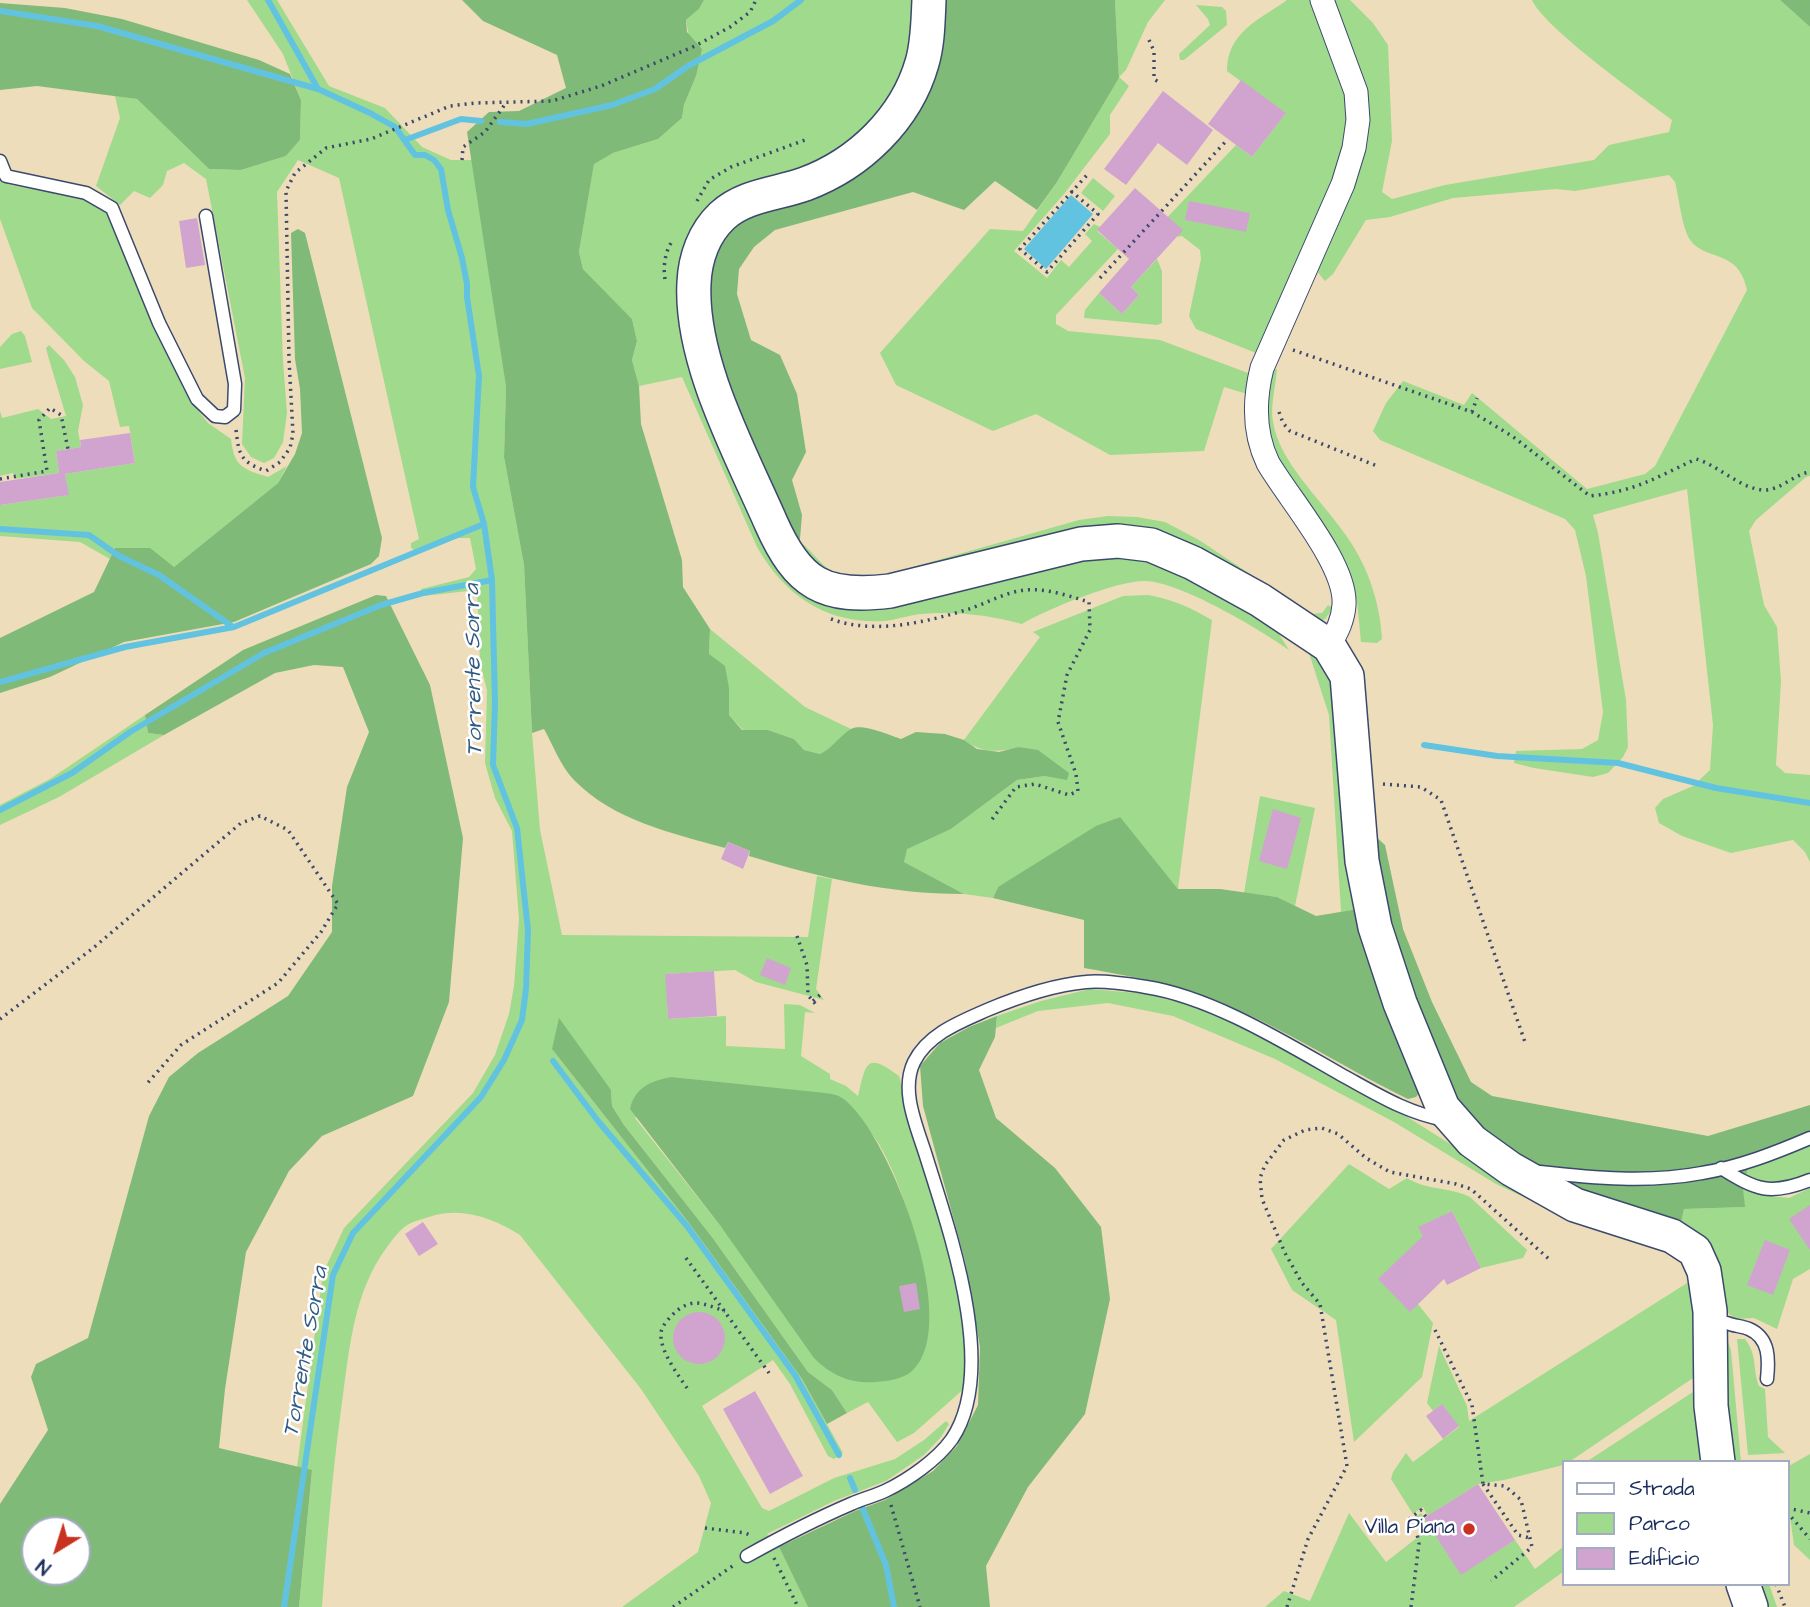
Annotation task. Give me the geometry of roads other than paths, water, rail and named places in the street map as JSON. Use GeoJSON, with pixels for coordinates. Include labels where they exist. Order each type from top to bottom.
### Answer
{"type":"FeatureCollection","features":[{"type":"Feature","properties":{"kind":"street"},"geometry":{"type":"LineString","coordinates":[[929,0],[926,43],[916,79],[898,112],[878,138],[852,160],[828,174],[804,185],[743,202],[723,215],[708,233],[698,256],[694,284],[697,318],[713,387],[773,528],[790,560],[814,583],[837,592],[862,595],[890,592],[1081,544],[1118,541],[1151,545],[1194,563],[1260,600],[1329,646],[1347,676],[1362,861],[1375,927],[1400,1003],[1443,1108],[1472,1141],[1511,1169],[1575,1205],[1672,1236],[1695,1251],[1704,1271],[1710,1311],[1712,1406],[1718,1460]]}},
{"type":"Feature","properties":{"kind":"street"},"geometry":{"type":"LineString","coordinates":[[1322,0],[1356,92],[1354,148],[1338,195],[1271,342],[1259,380],[1256,429],[1259,446],[1268,463],[1332,560],[1341,583],[1344,604],[1340,627],[1329,646]]}},
{"type":"Feature","properties":{"kind":"street"},"geometry":{"type":"LineString","coordinates":[[1744,1586],[1751,1607]]}},
{"type":"Feature","properties":{"kind":"lane"},"geometry":{"type":"LineString","coordinates":[[0,160],[6,176],[86,193],[112,208],[159,323],[197,399],[215,416],[225,417],[233,410],[235,384],[206,216]]}},
{"type":"Feature","properties":{"kind":"lane"},"geometry":{"type":"LineString","coordinates":[[747,1556],[852,1503],[887,1490],[926,1464],[952,1439],[970,1399],[971,1343],[957,1259],[911,1108],[909,1090],[915,1060],[934,1037],[960,1021],[1035,992],[1088,981],[1149,987],[1203,1003],[1281,1040],[1401,1108],[1422,1116],[1456,1122]]}},
{"type":"Feature","properties":{"kind":"lane"},"geometry":{"type":"LineString","coordinates":[[1511,1169],[1576,1177],[1637,1179],[1702,1173],[1767,1156],[1810,1138]]}},
{"type":"Feature","properties":{"kind":"lane"},"geometry":{"type":"LineString","coordinates":[[1721,1168],[1744,1183],[1761,1189],[1784,1189],[1810,1180]]}},
{"type":"Feature","properties":{"kind":"lane"},"geometry":{"type":"LineString","coordinates":[[1727,1323],[1758,1335],[1766,1346],[1769,1358],[1768,1379]]}},
{"type":"Feature","properties":{"kind":"water"},"geometry":{"type":"Polygon","coordinates":[[[1071,195],[1093,214],[1046,269],[1024,249],[1071,195]]]}},
{"type":"Feature","properties":{"kind":"waterway","name":"Torrente Sorra"},"geometry":{"type":"LineString","coordinates":[[268,0],[318,89],[395,127],[415,155],[425,155],[434,160],[441,169],[448,210],[467,284],[479,376],[473,487],[484,524],[492,580],[495,703],[493,765],[517,828],[528,930],[522,1020],[504,1060],[481,1097],[353,1233],[333,1275],[284,1607]]}},
{"type":"Feature","properties":{"kind":"waterway"},"geometry":{"type":"LineString","coordinates":[[500,122],[527,124],[612,105],[655,89],[688,66],[773,21],[801,0]]}},
{"type":"Feature","properties":{"kind":"waterway"},"geometry":{"type":"LineString","coordinates":[[0,11],[97,26],[318,89]]}},
{"type":"Feature","properties":{"kind":"waterway"},"geometry":{"type":"LineString","coordinates":[[405,140],[461,119],[481,121]]}},
{"type":"Feature","properties":{"kind":"waterway"},"geometry":{"type":"LineString","coordinates":[[0,682],[125,647],[234,627],[484,524]]}},
{"type":"Feature","properties":{"kind":"waterway"},"geometry":{"type":"LineString","coordinates":[[0,529],[89,535],[119,556],[159,575],[233,627]]}},
{"type":"Feature","properties":{"kind":"waterway"},"geometry":{"type":"LineString","coordinates":[[0,810],[72,773],[130,732],[264,653],[381,605],[423,593],[492,580]]}},
{"type":"Feature","properties":{"kind":"waterway"},"geometry":{"type":"LineString","coordinates":[[1424,745],[1497,756],[1618,763],[1716,788],[1810,803]]}},
{"type":"Feature","properties":{"kind":"waterway"},"geometry":{"type":"LineString","coordinates":[[553,1061],[598,1121],[687,1226],[795,1375],[839,1455]]}},
{"type":"Feature","properties":{"kind":"waterway"},"geometry":{"type":"LineString","coordinates":[[850,1478],[855,1490]]}},
{"type":"Feature","properties":{"kind":"waterway"},"geometry":{"type":"LineString","coordinates":[[862,1507],[886,1565],[894,1607]]}},
{"type":"Feature","properties":{"kind":"place","name":"Villa Piana"},"geometry":{"type":"Point","coordinates":[1469,1529]}}]}
